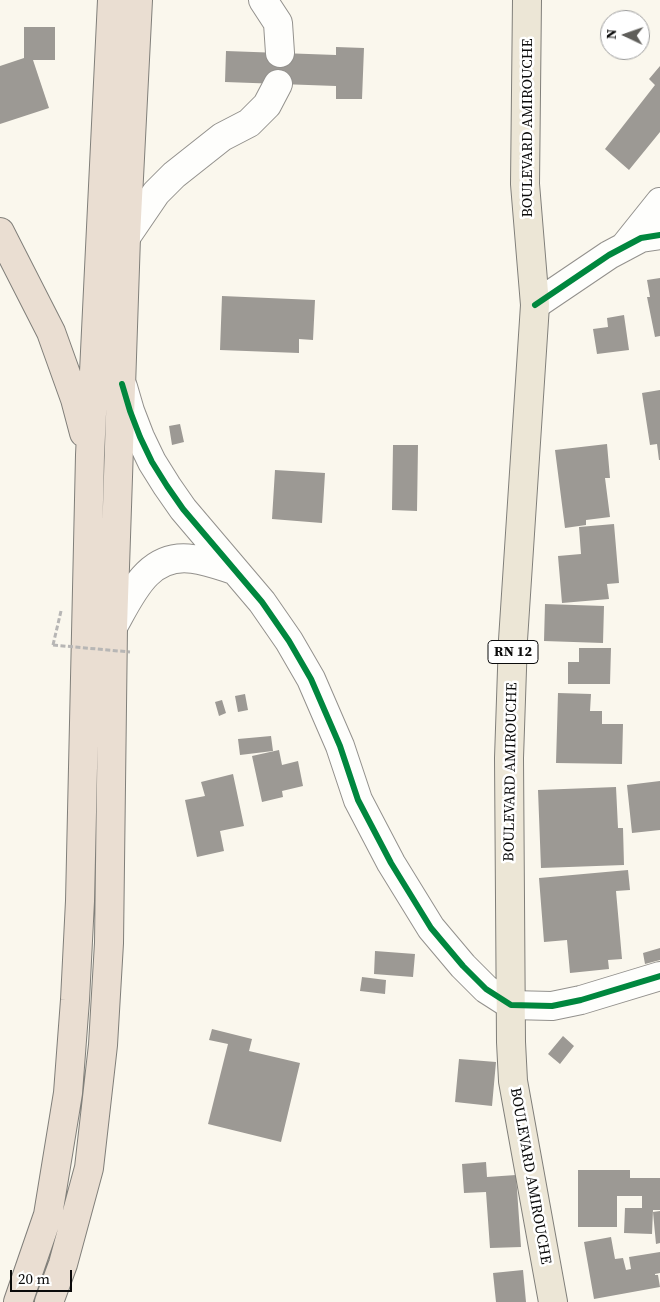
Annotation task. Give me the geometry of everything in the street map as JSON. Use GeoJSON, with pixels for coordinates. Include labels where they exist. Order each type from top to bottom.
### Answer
{"type":"FeatureCollection","features":[{"type":"Feature","properties":{"kind":"highway"},"geometry":{"type":"LineString","coordinates":[[18,1302],[48,1214],[68,1093],[75,1000],[80,901],[90,455],[112,0]]}},
{"type":"Feature","properties":{"kind":"highway"},"geometry":{"type":"LineString","coordinates":[[49,1302],[63,1264],[90,1168],[103,1045],[109,943],[113,627],[126,237],[138,0]]}},
{"type":"Feature","properties":{"kind":"highway"},"geometry":{"type":"LineString","coordinates":[[0,232],[51,332],[75,400],[90,455]]}},
{"type":"Feature","properties":{"kind":"main road","name":"BOULEVARD AMIROUCHE"},"geometry":{"type":"LineString","coordinates":[[527,0],[525,184],[535,305],[513,650],[510,758],[511,1006],[513,1081],[553,1302]]}},
{"type":"Feature","properties":{"kind":"street"},"geometry":{"type":"LineString","coordinates":[[264,0],[278,23],[280,53]]}},
{"type":"Feature","properties":{"kind":"street"},"geometry":{"type":"LineString","coordinates":[[126,237],[156,193],[174,175],[222,138],[249,123],[267,105],[278,84]]}},
{"type":"Feature","properties":{"kind":"street"},"geometry":{"type":"LineString","coordinates":[[624,247],[660,202]]}},
{"type":"Feature","properties":{"kind":"street"},"geometry":{"type":"LineString","coordinates":[[535,305],[609,255],[642,238],[660,235]]}},
{"type":"Feature","properties":{"kind":"street"},"geometry":{"type":"LineString","coordinates":[[122,384],[140,437],[166,486],[183,509],[262,602],[289,641],[311,679],[340,746],[358,800],[391,863],[430,928],[463,966],[486,989],[511,1006],[552,1006],[580,1000],[660,976]]}},
{"type":"Feature","properties":{"kind":"street"},"geometry":{"type":"LineString","coordinates":[[113,627],[141,579],[151,569],[164,562],[192,559],[234,570]]}},
{"type":"Feature","properties":{"kind":"path"},"geometry":{"type":"LineString","coordinates":[[63,603],[53,645],[130,652]]}},
{"type":"Feature","properties":{"kind":"building"},"geometry":{"type":"Polygon","coordinates":[[[24,27],[55,27],[55,60],[33,60],[49,108],[0,124],[0,66],[24,58],[24,27]]]}},
{"type":"Feature","properties":{"kind":"building"},"geometry":{"type":"Polygon","coordinates":[[[336,47],[364,48],[362,99],[336,99],[336,86],[225,82],[226,51],[336,55],[336,47]]]}},
{"type":"Feature","properties":{"kind":"building"},"geometry":{"type":"Polygon","coordinates":[[[660,66],[660,132],[629,170],[605,149],[655,85],[649,79],[660,66]]]}},
{"type":"Feature","properties":{"kind":"building"},"geometry":{"type":"Polygon","coordinates":[[[660,278],[660,336],[655,337],[647,297],[650,297],[647,280],[660,278]]]}},
{"type":"Feature","properties":{"kind":"building"},"geometry":{"type":"Polygon","coordinates":[[[222,296],[315,300],[313,340],[299,339],[299,353],[220,350],[222,296]]]}},
{"type":"Feature","properties":{"kind":"building"},"geometry":{"type":"Polygon","coordinates":[[[624,315],[629,350],[597,354],[593,329],[608,327],[607,318],[624,315]]]}},
{"type":"Feature","properties":{"kind":"building"},"geometry":{"type":"Polygon","coordinates":[[[660,390],[659,460],[657,444],[650,445],[642,393],[660,390]]]}},
{"type":"Feature","properties":{"kind":"building"},"geometry":{"type":"Polygon","coordinates":[[[180,424],[184,442],[172,445],[169,426],[180,424]]]}},
{"type":"Feature","properties":{"kind":"building"},"geometry":{"type":"Polygon","coordinates":[[[607,444],[610,478],[605,478],[610,517],[586,520],[586,525],[565,528],[555,450],[607,444]]]}},
{"type":"Feature","properties":{"kind":"building"},"geometry":{"type":"Polygon","coordinates":[[[393,445],[418,445],[417,511],[392,510],[393,445]]]}},
{"type":"Feature","properties":{"kind":"building"},"geometry":{"type":"Polygon","coordinates":[[[275,470],[325,473],[322,523],[272,519],[275,470]]]}},
{"type":"Feature","properties":{"kind":"building"},"geometry":{"type":"Polygon","coordinates":[[[614,524],[619,583],[607,584],[609,599],[562,603],[558,556],[581,554],[579,527],[614,524]]]}},
{"type":"Feature","properties":{"kind":"building"},"geometry":{"type":"Polygon","coordinates":[[[545,604],[604,606],[603,643],[544,641],[545,604]]]}},
{"type":"Feature","properties":{"kind":"building"},"geometry":{"type":"Polygon","coordinates":[[[579,648],[611,648],[610,684],[568,684],[568,662],[579,662],[579,648]]]}},
{"type":"Feature","properties":{"kind":"building"},"geometry":{"type":"Polygon","coordinates":[[[558,693],[591,694],[590,711],[602,711],[602,724],[623,724],[622,764],[556,763],[558,693]]]}},
{"type":"Feature","properties":{"kind":"building"},"geometry":{"type":"Polygon","coordinates":[[[245,694],[248,710],[238,712],[235,696],[245,694]]]}},
{"type":"Feature","properties":{"kind":"building"},"geometry":{"type":"Polygon","coordinates":[[[222,700],[226,713],[219,716],[215,702],[222,700]]]}},
{"type":"Feature","properties":{"kind":"building"},"geometry":{"type":"Polygon","coordinates":[[[271,736],[273,751],[240,755],[238,739],[271,736]]]}},
{"type":"Feature","properties":{"kind":"building"},"geometry":{"type":"Polygon","coordinates":[[[279,750],[282,765],[298,761],[303,786],[282,791],[283,797],[262,802],[252,756],[279,750]]]}},
{"type":"Feature","properties":{"kind":"building"},"geometry":{"type":"Polygon","coordinates":[[[233,774],[244,826],[220,831],[224,851],[197,857],[185,800],[205,796],[201,782],[233,774]]]}},
{"type":"Feature","properties":{"kind":"building"},"geometry":{"type":"Polygon","coordinates":[[[660,781],[660,830],[632,833],[627,785],[660,781]]]}},
{"type":"Feature","properties":{"kind":"building"},"geometry":{"type":"Polygon","coordinates":[[[616,787],[618,828],[623,828],[624,865],[541,868],[538,790],[616,787]]]}},
{"type":"Feature","properties":{"kind":"building"},"geometry":{"type":"Polygon","coordinates":[[[628,870],[630,890],[616,891],[622,959],[608,960],[609,969],[570,973],[567,940],[544,942],[539,878],[628,870]]]}},
{"type":"Feature","properties":{"kind":"building"},"geometry":{"type":"Polygon","coordinates":[[[660,948],[660,960],[645,964],[643,953],[660,948]]]}},
{"type":"Feature","properties":{"kind":"building"},"geometry":{"type":"Polygon","coordinates":[[[375,951],[415,954],[413,977],[374,974],[375,951]]]}},
{"type":"Feature","properties":{"kind":"building"},"geometry":{"type":"Polygon","coordinates":[[[362,977],[386,980],[385,994],[360,991],[362,977]]]}},
{"type":"Feature","properties":{"kind":"building"},"geometry":{"type":"Polygon","coordinates":[[[212,1029],[252,1039],[249,1051],[300,1063],[281,1142],[208,1124],[228,1044],[209,1040],[212,1029]]]}},
{"type":"Feature","properties":{"kind":"building"},"geometry":{"type":"Polygon","coordinates":[[[563,1036],[574,1046],[560,1064],[548,1054],[563,1036]]]}},
{"type":"Feature","properties":{"kind":"building"},"geometry":{"type":"Polygon","coordinates":[[[459,1059],[496,1062],[492,1106],[455,1102],[459,1059]]]}},
{"type":"Feature","properties":{"kind":"building"},"geometry":{"type":"Polygon","coordinates":[[[486,1162],[487,1177],[516,1175],[521,1247],[490,1248],[486,1192],[464,1193],[462,1164],[486,1162]]]}},
{"type":"Feature","properties":{"kind":"building"},"geometry":{"type":"Polygon","coordinates":[[[578,1170],[630,1170],[630,1178],[660,1178],[660,1210],[653,1210],[652,1234],[624,1233],[625,1208],[642,1208],[642,1196],[617,1196],[617,1227],[578,1227],[578,1170]]]}},
{"type":"Feature","properties":{"kind":"building"},"geometry":{"type":"Polygon","coordinates":[[[660,1211],[660,1243],[656,1244],[653,1212],[660,1211]]]}},
{"type":"Feature","properties":{"kind":"building"},"geometry":{"type":"Polygon","coordinates":[[[611,1237],[615,1259],[623,1258],[626,1270],[631,1269],[629,1257],[660,1252],[660,1273],[655,1275],[658,1275],[660,1287],[594,1299],[584,1242],[611,1237]]]}},
{"type":"Feature","properties":{"kind":"building"},"geometry":{"type":"Polygon","coordinates":[[[523,1270],[526,1302],[496,1302],[493,1273],[523,1270]]]}},
{"type":"Feature","properties":{"kind":"cycle path"},"geometry":{"type":"LineString","coordinates":[[535,305],[609,255],[641,238],[660,235]]}},
{"type":"Feature","properties":{"kind":"cycle path"},"geometry":{"type":"LineString","coordinates":[[122,384],[140,437],[152,462],[167,486],[183,509],[262,602],[289,641],[311,679],[340,746],[358,800],[391,863],[431,928],[463,966],[486,989],[511,1005],[552,1006],[581,1000],[660,976]]}}]}
